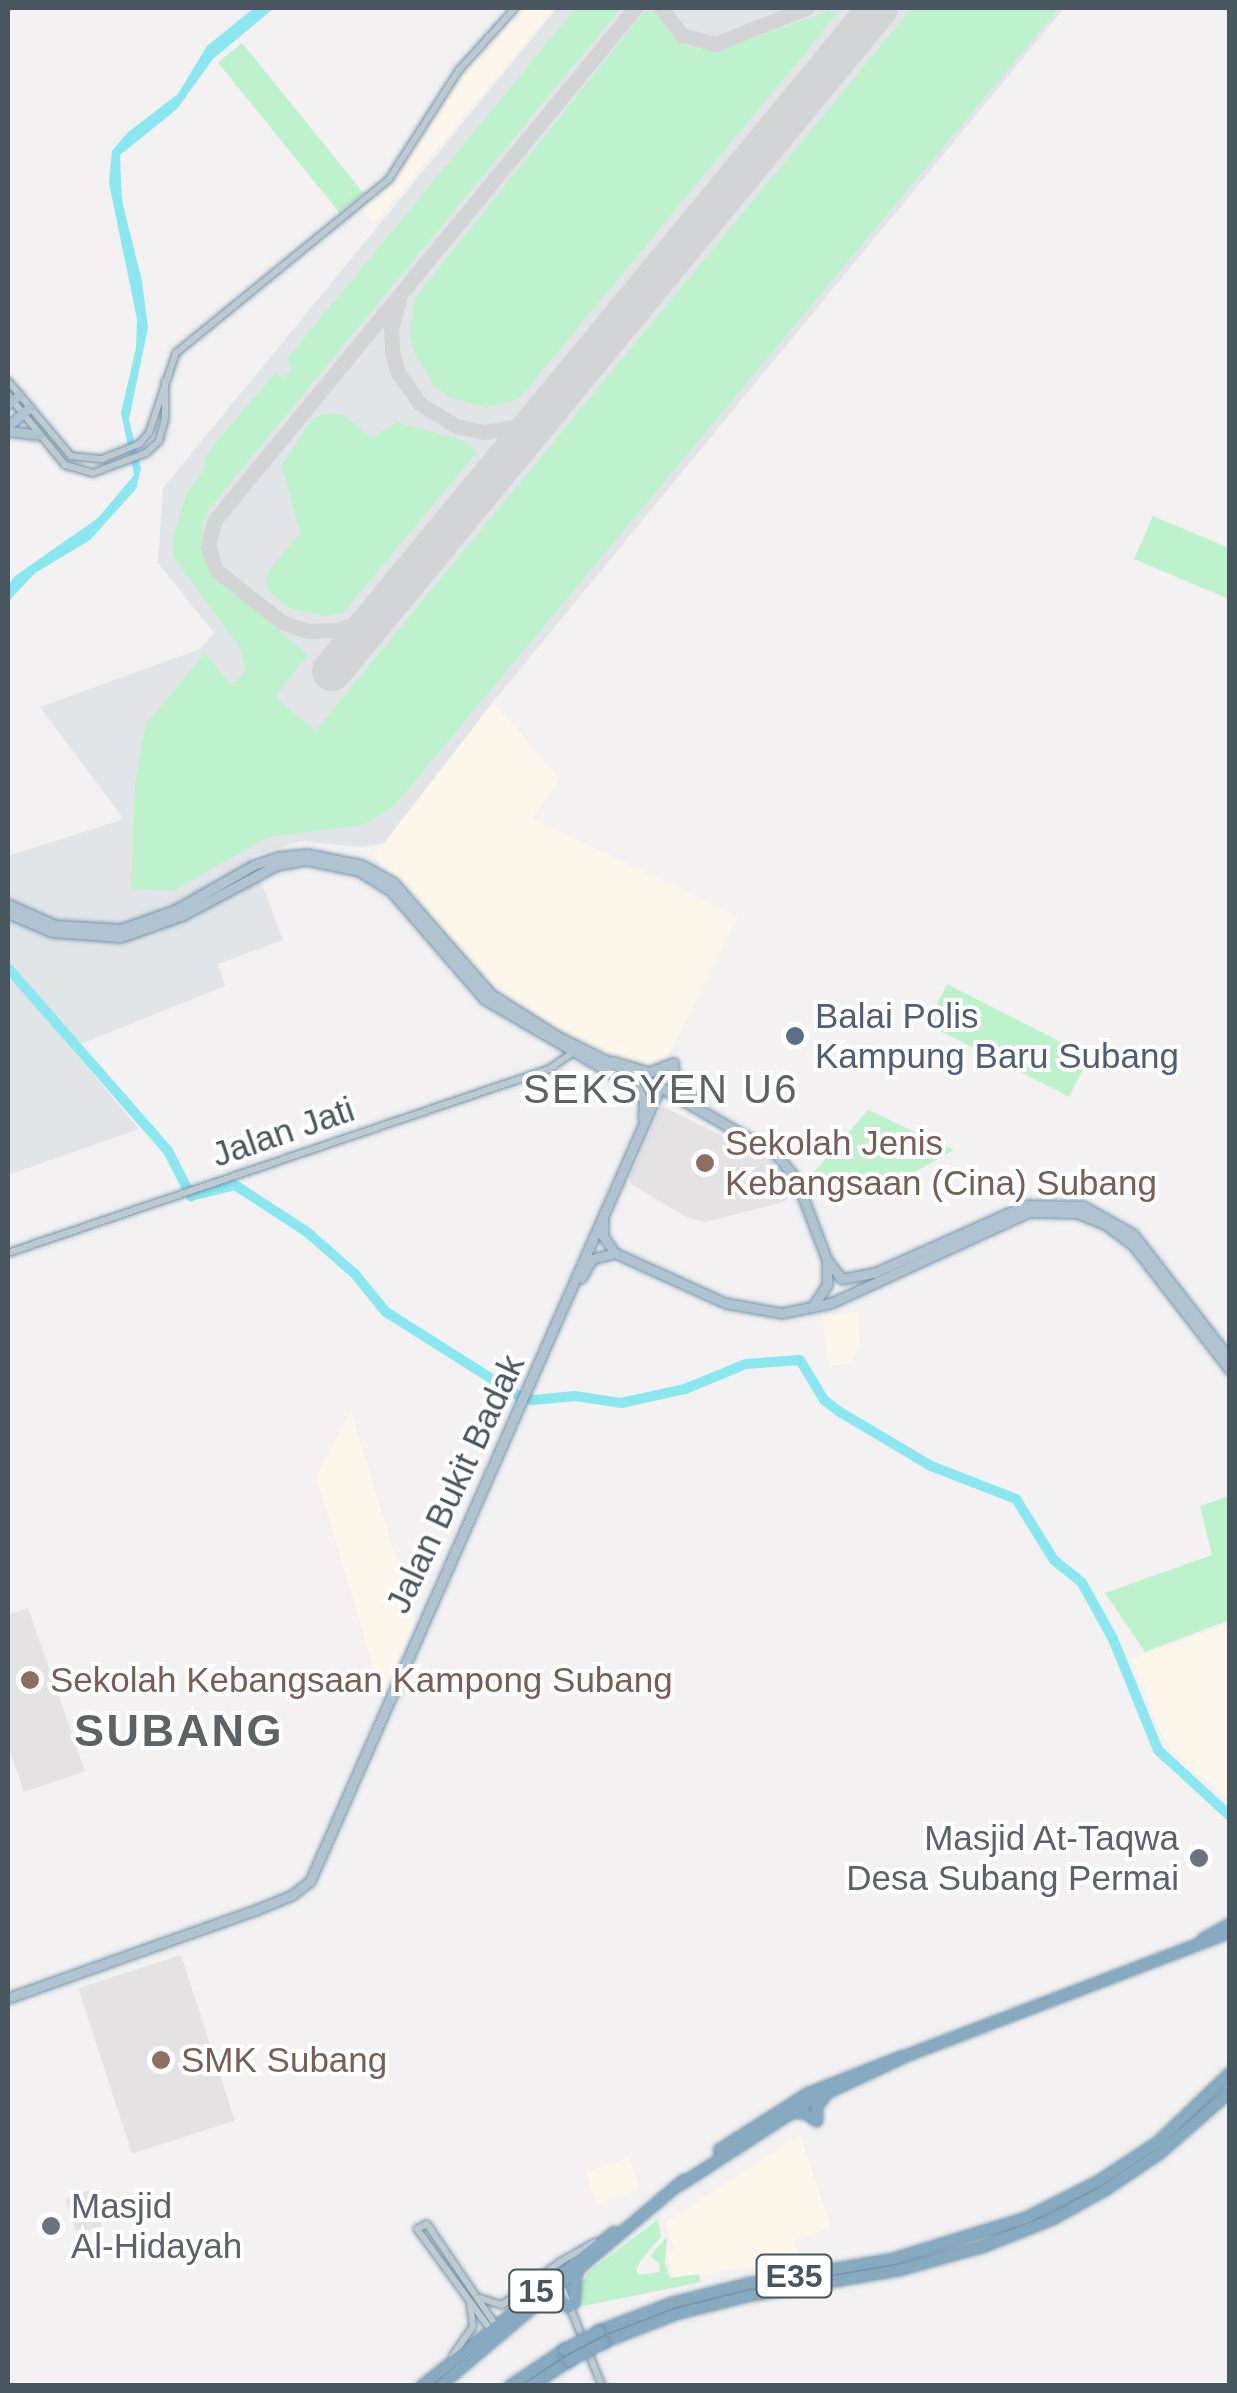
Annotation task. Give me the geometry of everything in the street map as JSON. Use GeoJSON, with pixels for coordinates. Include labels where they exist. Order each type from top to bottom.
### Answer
{"type":"FeatureCollection","features":[{"type":"Feature","properties":{"kind":"highway","name":"15"},"geometry":{"type":"LineString","coordinates":[[1202,1940],[1230,1924]]}},
{"type":"Feature","properties":{"kind":"highway","name":"15"},"geometry":{"type":"LineString","coordinates":[[680,2185],[788,2114],[911,2054],[1230,1932]]}},
{"type":"Feature","properties":{"kind":"highway","name":"15"},"geometry":{"type":"LineString","coordinates":[[422,2386],[482,2352],[747,2129],[807,2094],[892,2057],[911,2054]]}},
{"type":"Feature","properties":{"kind":"highway","name":"E35"},"geometry":{"type":"LineString","coordinates":[[510,2386],[602,2337],[691,2298],[746,2284],[893,2259],[1026,2218],[1099,2181],[1158,2142],[1230,2074]]}},
{"type":"Feature","properties":{"kind":"highway"},"geometry":{"type":"LineString","coordinates":[[788,2114],[805,2113],[817,2120],[817,2106],[832,2091]]}},
{"type":"Feature","properties":{"kind":"highway","name":"E35"},"geometry":{"type":"LineString","coordinates":[[602,2337],[747,2296],[898,2270],[1017,2233],[1104,2190],[1160,2154],[1230,2092]]}},
{"type":"Feature","properties":{"kind":"highway","name":"15"},"geometry":{"type":"LineString","coordinates":[[438,2380],[492,2327],[547,2282],[656,2204]]}},
{"type":"Feature","properties":{"kind":"highway"},"geometry":{"type":"LineString","coordinates":[[547,2282],[562,2283],[582,2254]]}},
{"type":"Feature","properties":{"kind":"highway"},"geometry":{"type":"LineString","coordinates":[[544,2301],[560,2298],[571,2306],[577,2270]]}},
{"type":"Feature","properties":{"kind":"highway","name":"E35"},"geometry":{"type":"LineString","coordinates":[[530,2386],[567,2355]]}},
{"type":"Feature","properties":{"kind":"main road"},"geometry":{"type":"LineString","coordinates":[[8,428],[26,411]]}},
{"type":"Feature","properties":{"kind":"main road"},"geometry":{"type":"LineString","coordinates":[[8,428],[39,435]]}},
{"type":"Feature","properties":{"kind":"main road"},"geometry":{"type":"LineString","coordinates":[[8,904],[55,925],[121,930],[175,910],[254,866],[307,854],[334,856],[378,871],[393,882],[492,994],[604,1061],[758,1142],[788,1168],[828,1260],[842,1279],[858,1279],[1026,1204],[1083,1206],[1133,1234],[1230,1359]]}},
{"type":"Feature","properties":{"kind":"main road"},"geometry":{"type":"LineString","coordinates":[[8,914],[52,932],[121,937],[181,916],[266,869],[306,860],[359,872],[390,890],[484,999],[642,1094],[641,1130]]}},
{"type":"Feature","properties":{"kind":"main road"},"geometry":{"type":"LineString","coordinates":[[604,1061],[649,1072],[673,1062],[675,1086],[707,1113]]}},
{"type":"Feature","properties":{"kind":"main road","name":"Jalan Bukit Badak"},"geometry":{"type":"LineString","coordinates":[[8,1998],[266,1906],[292,1895],[310,1880],[361,1757],[560,1320],[604,1209],[660,1088]]}},
{"type":"Feature","properties":{"kind":"main road"},"geometry":{"type":"LineString","coordinates":[[652,1106],[678,1097]]}},
{"type":"Feature","properties":{"kind":"main road"},"geometry":{"type":"LineString","coordinates":[[604,1209],[603,1236],[615,1254]]}},
{"type":"Feature","properties":{"kind":"main road"},"geometry":{"type":"LineString","coordinates":[[560,1320],[589,1262],[598,1256],[615,1254],[741,1308],[782,1313],[831,1303],[994,1224],[1030,1212],[1060,1210],[1106,1224],[1132,1245],[1230,1370]]}},
{"type":"Feature","properties":{"kind":"main road"},"geometry":{"type":"LineString","coordinates":[[808,1309],[819,1301],[827,1285],[828,1260]]}},
{"type":"Feature","properties":{"kind":"street"},"geometry":{"type":"LineString","coordinates":[[8,381],[11,398],[70,456],[91,461],[139,444],[149,433],[176,353],[389,179],[459,70],[514,8]]}},
{"type":"Feature","properties":{"kind":"street"},"geometry":{"type":"LineString","coordinates":[[26,411],[39,435],[64,464],[93,473],[146,454],[164,428],[164,380]]}},
{"type":"Feature","properties":{"kind":"street"},"geometry":{"type":"LineString","coordinates":[[556,1064],[560,1046]]}},
{"type":"Feature","properties":{"kind":"street","name":"Jalan Jati"},"geometry":{"type":"LineString","coordinates":[[8,1253],[556,1064],[572,1052]]}},
{"type":"Feature","properties":{"kind":"street"},"geometry":{"type":"LineString","coordinates":[[492,2327],[471,2296],[427,2224],[417,2229],[471,2296],[502,2305],[560,2262],[612,2234]]}},
{"type":"Feature","properties":{"kind":"street"},"geometry":{"type":"LineString","coordinates":[[562,2283],[602,2386]]}},
{"type":"Feature","properties":{"kind":"street"},"geometry":{"type":"LineString","coordinates":[[438,2380],[470,2336],[471,2296]]}},
{"type":"Feature","properties":{"kind":"street"},"geometry":{"type":"LineString","coordinates":[[482,2352],[492,2327],[528,2314]]}},
{"type":"Feature","properties":{"kind":"shaded area"},"geometry":{"type":"Polygon","coordinates":[[[519,8],[554,8],[374,223],[361,209],[398,169],[475,52],[519,8]]]}},
{"type":"Feature","properties":{"kind":"shaded area"},"geometry":{"type":"Polygon","coordinates":[[[557,8],[1064,8],[493,702],[384,843],[360,847],[301,841],[251,856],[283,940],[218,964],[225,986],[71,1048],[139,1129],[8,1175],[8,856],[121,820],[40,707],[200,649],[214,633],[158,563],[163,488],[557,8]]]}},
{"type":"Feature","properties":{"kind":"shaded area"},"geometry":{"type":"Polygon","coordinates":[[[493,702],[560,779],[532,818],[738,917],[667,1057],[650,1066],[600,1054],[496,990],[373,856],[493,702]]]}},
{"type":"Feature","properties":{"kind":"shaded area","name":"Sekolah Jenis Kebangsaan (Cina) Subang"},"geometry":{"type":"Polygon","coordinates":[[[662,1106],[770,1160],[782,1170],[793,1192],[784,1202],[705,1222],[688,1218],[631,1184],[630,1177],[662,1106]]]}},
{"type":"Feature","properties":{"kind":"shaded area"},"geometry":{"type":"Polygon","coordinates":[[[857,1312],[860,1344],[850,1363],[829,1366],[822,1316],[857,1312]]]}},
{"type":"Feature","properties":{"kind":"shaded area"},"geometry":{"type":"Polygon","coordinates":[[[351,1412],[415,1621],[382,1696],[316,1476],[351,1412]]]}},
{"type":"Feature","properties":{"kind":"shaded area","name":"Sekolah Kebangsaan Kampong Subang"},"geometry":{"type":"Polygon","coordinates":[[[28,1608],[85,1771],[24,1792],[8,1744],[8,1615],[28,1608]]]}},
{"type":"Feature","properties":{"kind":"shaded area"},"geometry":{"type":"Polygon","coordinates":[[[1229,1624],[1229,1801],[1174,1753],[1162,1735],[1131,1659],[1229,1624]]]}},
{"type":"Feature","properties":{"kind":"shaded area","name":"SMK Subang"},"geometry":{"type":"Polygon","coordinates":[[[181,1955],[235,2120],[132,2154],[78,1988],[181,1955]]]}},
{"type":"Feature","properties":{"kind":"shaded area"},"geometry":{"type":"Polygon","coordinates":[[[800,2135],[831,2227],[794,2241],[800,2259],[675,2279],[667,2258],[674,2248],[665,2223],[800,2135]]]}},
{"type":"Feature","properties":{"kind":"shaded area"},"geometry":{"type":"Polygon","coordinates":[[[629,2157],[640,2189],[597,2204],[586,2172],[629,2157]]]}},
{"type":"Feature","properties":{"kind":"shaded area"},"geometry":{"type":"Polygon","coordinates":[[[90,2190],[102,2226],[77,2234],[65,2198],[90,2190]]]}},
{"type":"Feature","properties":{"kind":"green space"},"geometry":{"type":"Polygon","coordinates":[[[576,8],[621,8],[209,509],[202,525],[203,556],[211,573],[308,655],[275,697],[315,731],[912,8],[1059,8],[394,806],[364,825],[268,837],[173,891],[131,889],[135,784],[146,724],[205,653],[229,683],[236,682],[246,668],[239,646],[174,558],[173,539],[186,494],[204,470],[205,458],[213,446],[275,373],[283,379],[292,369],[287,359],[576,8]]]}},
{"type":"Feature","properties":{"kind":"green space"},"geometry":{"type":"Polygon","coordinates":[[[655,11],[673,37],[687,46],[717,51],[829,11],[837,14],[519,399],[486,408],[449,397],[434,385],[414,352],[410,335],[415,298],[644,12],[655,11]]]}},
{"type":"Feature","properties":{"kind":"green space"},"geometry":{"type":"Polygon","coordinates":[[[242,43],[363,193],[339,212],[218,63],[242,43]]]}},
{"type":"Feature","properties":{"kind":"green space"},"geometry":{"type":"Polygon","coordinates":[[[322,414],[342,414],[372,438],[396,422],[463,440],[477,452],[343,613],[324,616],[287,607],[269,591],[266,581],[268,572],[300,533],[282,465],[312,419],[322,414]]]}},
{"type":"Feature","properties":{"kind":"green space"},"geometry":{"type":"Polygon","coordinates":[[[1153,516],[1229,548],[1229,599],[1134,559],[1153,516]]]}},
{"type":"Feature","properties":{"kind":"green space"},"geometry":{"type":"Polygon","coordinates":[[[947,984],[1090,1057],[1069,1097],[927,1024],[947,984]]]}},
{"type":"Feature","properties":{"kind":"green space"},"geometry":{"type":"Polygon","coordinates":[[[868,1110],[954,1150],[881,1191],[815,1198],[807,1180],[868,1110]]]}},
{"type":"Feature","properties":{"kind":"green space"},"geometry":{"type":"Polygon","coordinates":[[[1229,1496],[1229,1620],[1145,1652],[1105,1593],[1212,1555],[1200,1506],[1229,1496]]]}},
{"type":"Feature","properties":{"kind":"green space"},"geometry":{"type":"Polygon","coordinates":[[[658,2219],[661,2237],[641,2260],[636,2269],[639,2275],[660,2272],[659,2264],[650,2256],[667,2236],[665,2263],[670,2278],[699,2274],[701,2282],[579,2307],[575,2293],[589,2272],[658,2219]]]}},
{"type":"Feature","properties":{"kind":"water"},"geometry":{"type":"Polygon","coordinates":[[[254,8],[274,8],[213,59],[177,109],[120,155],[122,201],[142,281],[148,328],[129,419],[141,469],[136,489],[90,540],[35,573],[8,602],[8,585],[15,576],[98,518],[134,475],[121,413],[136,348],[137,319],[109,183],[112,151],[127,133],[178,94],[207,46],[254,8]]]}},
{"type":"Feature","properties":{"kind":"waterway"},"geometry":{"type":"LineString","coordinates":[[8,968],[168,1151],[191,1196],[235,1185],[307,1232],[355,1274],[386,1312],[519,1396],[533,1400],[575,1396],[621,1403],[685,1389],[746,1364],[800,1360],[824,1400],[840,1412],[931,1466],[1016,1499],[1054,1560],[1082,1583],[1113,1639],[1158,1750],[1230,1816]]}},
{"type":"Feature","properties":{"kind":"taxiway"},"geometry":{"type":"LineString","coordinates":[[383,608],[364,621],[337,630],[308,631],[283,623],[216,570],[208,547],[214,521],[635,8]]}},
{"type":"Feature","properties":{"kind":"taxiway"},"geometry":{"type":"LineString","coordinates":[[661,8],[682,35],[715,44],[806,8]]}},
{"type":"Feature","properties":{"kind":"taxiway"},"geometry":{"type":"LineString","coordinates":[[399,301],[391,329],[392,351],[397,371],[419,403],[456,426],[485,432],[514,427],[547,410]]}},
{"type":"Feature","properties":{"kind":"runway"},"geometry":{"type":"LineString","coordinates":[[332,671],[878,8]]}},
{"type":"Feature","properties":{"kind":"place","name":"Balai Polis Kampung Baru Subang"},"geometry":{"type":"Point","coordinates":[795,1036]}},
{"type":"Feature","properties":{"kind":"place","name":"Sekolah Jenis Kebangsaan (Cina) Subang"},"geometry":{"type":"Point","coordinates":[705,1163]}},
{"type":"Feature","properties":{"kind":"place","name":"Sekolah Kebangsaan Kampong Subang"},"geometry":{"type":"Point","coordinates":[30,1680]}},
{"type":"Feature","properties":{"kind":"place","name":"Masjid At-Taqwa Desa Subang Permai"},"geometry":{"type":"Point","coordinates":[1199,1858]}},
{"type":"Feature","properties":{"kind":"place","name":"SMK Subang"},"geometry":{"type":"Point","coordinates":[161,2060]}},
{"type":"Feature","properties":{"kind":"place","name":"Masjid Al-Hidayah"},"geometry":{"type":"Point","coordinates":[51,2226]}},
{"type":"Feature","properties":{"kind":"district","name":"SEKSYEN U6"},"geometry":{"type":"Point","coordinates":[661,1089]}},
{"type":"Feature","properties":{"kind":"district","name":"SUBANG"},"geometry":{"type":"Point","coordinates":[179,1731]}}]}
